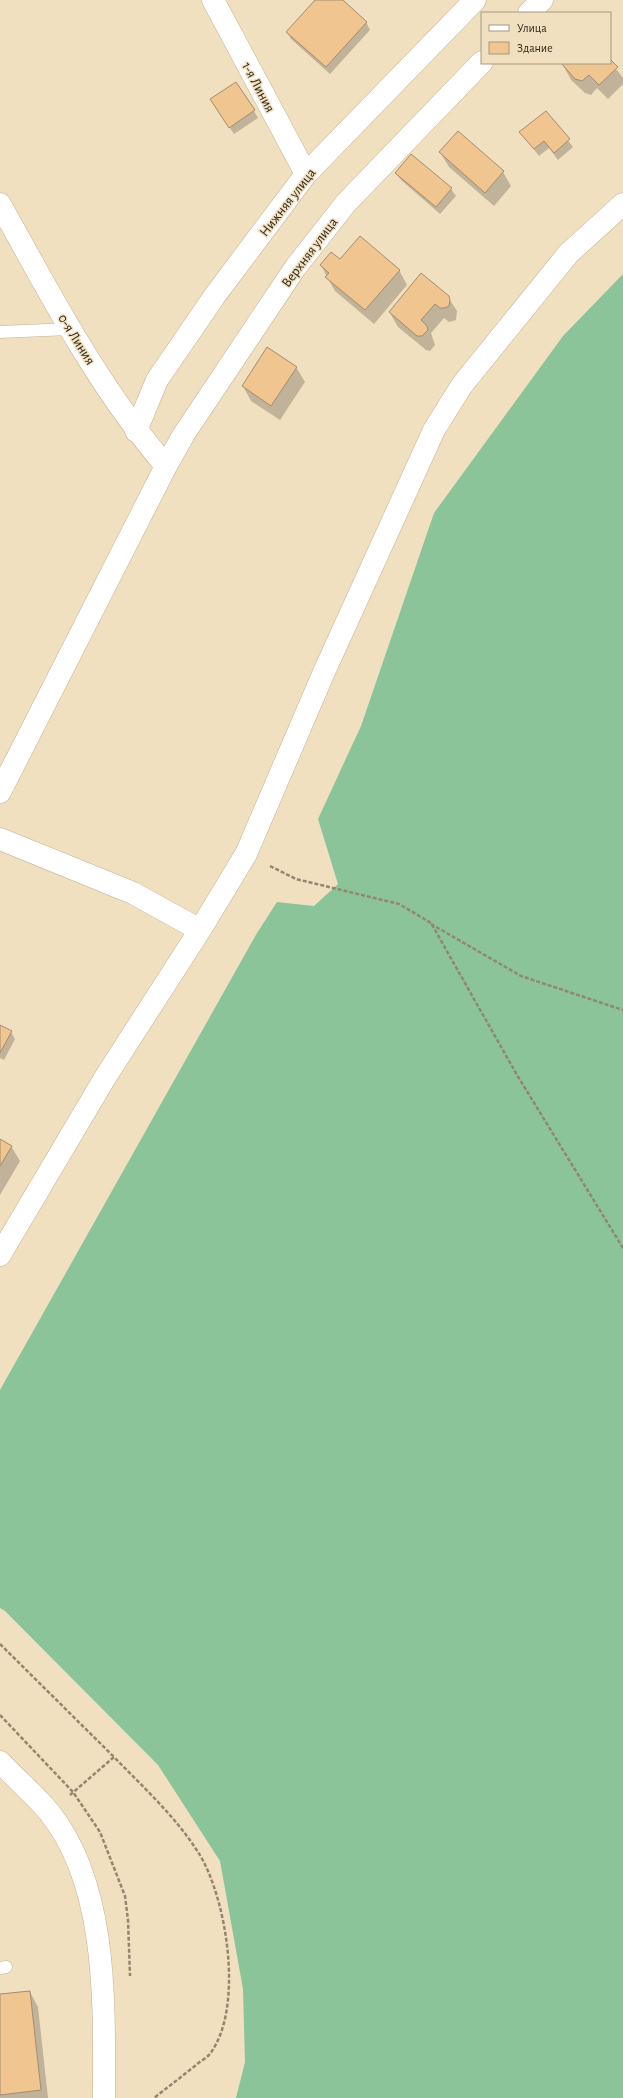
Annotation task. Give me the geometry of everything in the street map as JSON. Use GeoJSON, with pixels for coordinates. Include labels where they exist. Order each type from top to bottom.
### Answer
{"type":"FeatureCollection","features":[{"type":"Feature","properties":{"kind":"street","name":"1-я Линия"},"geometry":{"type":"LineString","coordinates":[[212,0],[306,174]]}},
{"type":"Feature","properties":{"kind":"street","name":"Нижняя улица"},"geometry":{"type":"LineString","coordinates":[[136,431],[157,380],[216,294],[306,174],[475,0]]}},
{"type":"Feature","properties":{"kind":"street"},"geometry":{"type":"LineString","coordinates":[[530,12],[542,0]]}},
{"type":"Feature","properties":{"kind":"street","name":"Верхняя улица"},"geometry":{"type":"LineString","coordinates":[[0,792],[166,466],[184,434],[295,268],[346,203],[481,63]]}},
{"type":"Feature","properties":{"kind":"street","name":"0-я Линия"},"geometry":{"type":"LineString","coordinates":[[0,204],[70,329],[136,431],[166,466]]}},
{"type":"Feature","properties":{"kind":"street"},"geometry":{"type":"LineString","coordinates":[[0,1255],[106,1076],[200,930],[246,854],[324,672],[434,430],[462,385],[568,254],[623,204]]}},
{"type":"Feature","properties":{"kind":"street"},"geometry":{"type":"LineString","coordinates":[[0,839],[133,893],[200,930]]}},
{"type":"Feature","properties":{"kind":"street"},"geometry":{"type":"LineString","coordinates":[[0,1762],[49,1812],[71,1848],[85,1883],[97,1929],[104,2010],[104,2098]]}},
{"type":"Feature","properties":{"kind":"lane"},"geometry":{"type":"LineString","coordinates":[[0,332],[70,329]]}},
{"type":"Feature","properties":{"kind":"path"},"geometry":{"type":"LineString","coordinates":[[246,854],[296,879],[399,904],[521,976],[623,1010]]}},
{"type":"Feature","properties":{"kind":"path"},"geometry":{"type":"LineString","coordinates":[[431,923],[517,1075],[623,1248]]}},
{"type":"Feature","properties":{"kind":"path"},"geometry":{"type":"LineString","coordinates":[[0,1644],[171,1815],[199,1853],[216,1892],[226,1931],[230,1981],[224,2019],[215,2044],[208,2056],[154,2098]]}},
{"type":"Feature","properties":{"kind":"path"},"geometry":{"type":"LineString","coordinates":[[49,1812],[114,1757]]}},
{"type":"Feature","properties":{"kind":"green space"},"geometry":{"type":"Polygon","coordinates":[[[623,274],[623,2098],[236,2098],[245,2062],[243,1989],[220,1861],[158,1765],[5,1611],[0,1608],[0,1390],[257,933],[277,902],[314,906],[338,884],[318,819],[361,726],[434,513],[563,336],[623,274]]]}},
{"type":"Feature","properties":{"kind":"building"},"geometry":{"type":"Polygon","coordinates":[[[315,0],[343,0],[367,22],[326,67],[286,32],[315,0]]]}},
{"type":"Feature","properties":{"kind":"building"},"geometry":{"type":"Polygon","coordinates":[[[611,60],[618,67],[599,85],[589,75],[582,81],[575,79],[562,64],[611,64],[611,60]]]}},
{"type":"Feature","properties":{"kind":"building"},"geometry":{"type":"Polygon","coordinates":[[[236,82],[255,110],[229,128],[210,99],[236,82]]]}},
{"type":"Feature","properties":{"kind":"building"},"geometry":{"type":"Polygon","coordinates":[[[546,111],[570,139],[554,153],[544,141],[534,149],[519,132],[546,111]]]}},
{"type":"Feature","properties":{"kind":"building"},"geometry":{"type":"Polygon","coordinates":[[[458,131],[504,171],[485,193],[439,152],[458,131]]]}},
{"type":"Feature","properties":{"kind":"building"},"geometry":{"type":"Polygon","coordinates":[[[411,154],[452,188],[436,207],[395,173],[411,154]]]}},
{"type":"Feature","properties":{"kind":"building"},"geometry":{"type":"Polygon","coordinates":[[[360,236],[400,270],[365,310],[325,277],[329,273],[320,265],[331,252],[340,259],[360,236]]]}},
{"type":"Feature","properties":{"kind":"building"},"geometry":{"type":"Polygon","coordinates":[[[421,273],[449,296],[450,300],[449,306],[445,308],[440,308],[435,304],[421,320],[427,326],[428,330],[422,336],[417,336],[389,312],[421,273]]]}},
{"type":"Feature","properties":{"kind":"building"},"geometry":{"type":"Polygon","coordinates":[[[267,347],[297,367],[271,406],[242,386],[267,347]]]}},
{"type":"Feature","properties":{"kind":"building"},"geometry":{"type":"Polygon","coordinates":[[[0,1025],[12,1031],[0,1053],[0,1025]]]}},
{"type":"Feature","properties":{"kind":"building"},"geometry":{"type":"Polygon","coordinates":[[[0,1139],[12,1146],[0,1166],[0,1139]]]}},
{"type":"Feature","properties":{"kind":"building"},"geometry":{"type":"Polygon","coordinates":[[[30,1991],[41,2090],[0,2095],[0,1994],[30,1991]]]}}]}
